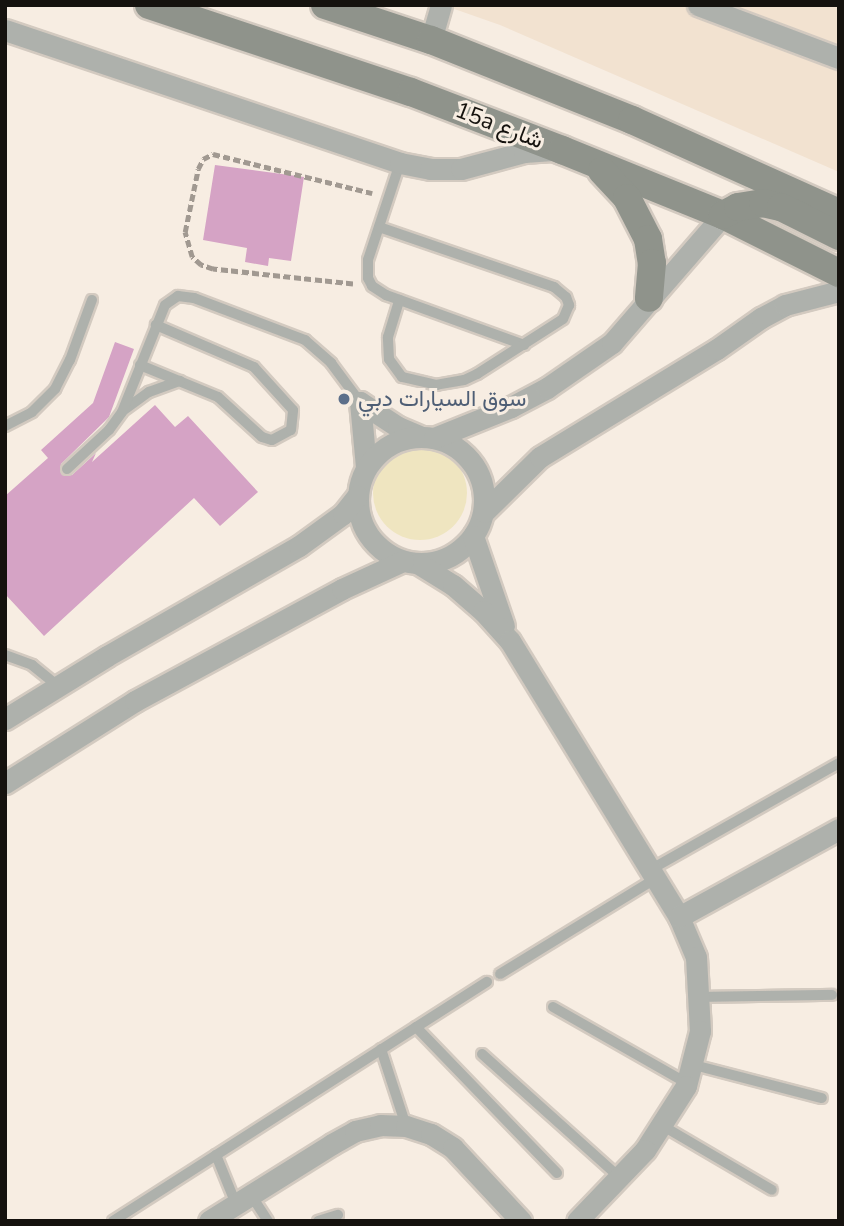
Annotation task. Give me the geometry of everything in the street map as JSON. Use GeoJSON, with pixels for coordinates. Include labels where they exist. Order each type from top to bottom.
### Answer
{"type":"FeatureCollection","features":[{"type":"Feature","properties":{"kind":"main road","name":"15a شارع"},"geometry":{"type":"LineString","coordinates":[[149,5],[411,92],[562,150],[723,215],[839,272]]}},
{"type":"Feature","properties":{"kind":"main road"},"geometry":{"type":"LineString","coordinates":[[325,5],[431,40],[632,120],[839,213]]}},
{"type":"Feature","properties":{"kind":"main road"},"geometry":{"type":"LineString","coordinates":[[596,164],[627,198],[648,239],[652,263],[649,298]]}},
{"type":"Feature","properties":{"kind":"main road"},"geometry":{"type":"LineString","coordinates":[[723,215],[738,207],[763,202],[781,207],[839,236]]}},
{"type":"Feature","properties":{"kind":"street"},"geometry":{"type":"LineString","coordinates":[[431,40],[441,5]]}},
{"type":"Feature","properties":{"kind":"street"},"geometry":{"type":"LineString","coordinates":[[698,5],[839,58]]}},
{"type":"Feature","properties":{"kind":"street"},"geometry":{"type":"LineString","coordinates":[[5,30],[400,163],[430,169],[460,169],[524,152],[562,150]]}},
{"type":"Feature","properties":{"kind":"street"},"geometry":{"type":"LineString","coordinates":[[366,467],[380,451],[398,440],[426,437],[510,407],[570,373],[612,342],[723,215]]}},
{"type":"Feature","properties":{"kind":"street"},"geometry":{"type":"LineString","coordinates":[[5,783],[135,701],[342,589],[411,562],[440,561],[459,551],[473,536],[484,512],[540,457],[717,349],[761,318],[798,300],[839,291]]}},
{"type":"Feature","properties":{"kind":"street"},"geometry":{"type":"LineString","coordinates":[[360,402],[398,427],[452,445],[468,457],[479,473],[484,492],[484,512]]}},
{"type":"Feature","properties":{"kind":"street"},"geometry":{"type":"LineString","coordinates":[[5,719],[57,685],[299,546],[343,514],[357,496],[366,467],[360,402]]}},
{"type":"Feature","properties":{"kind":"street"},"geometry":{"type":"LineString","coordinates":[[357,496],[359,517],[368,537],[383,552],[411,562],[453,585],[483,611],[510,642],[679,917],[696,957],[701,997],[700,1031],[690,1074],[663,1126],[586,1218]]}},
{"type":"Feature","properties":{"kind":"street"},"geometry":{"type":"LineString","coordinates":[[473,536],[510,642]]}},
{"type":"Feature","properties":{"kind":"street"},"geometry":{"type":"LineString","coordinates":[[679,917],[839,829]]}},
{"type":"Feature","properties":{"kind":"street"},"geometry":{"type":"LineString","coordinates":[[209,1221],[355,1131],[380,1125],[406,1126],[431,1134],[453,1148],[521,1221]]}},
{"type":"Feature","properties":{"kind":"lane"},"geometry":{"type":"LineString","coordinates":[[400,163],[367,269],[372,286],[399,300],[524,345]]}},
{"type":"Feature","properties":{"kind":"lane"},"geometry":{"type":"LineString","coordinates":[[379,227],[561,291],[569,305],[563,320],[524,345],[464,380],[437,385],[412,381],[394,369],[386,348],[399,300]]}},
{"type":"Feature","properties":{"kind":"lane"},"geometry":{"type":"LineString","coordinates":[[122,412],[165,305],[171,299],[186,296],[289,332],[319,350],[360,402]]}},
{"type":"Feature","properties":{"kind":"lane"},"geometry":{"type":"LineString","coordinates":[[5,426],[32,412],[55,388],[70,360],[92,300]]}},
{"type":"Feature","properties":{"kind":"lane"},"geometry":{"type":"LineString","coordinates":[[140,365],[218,397],[262,437],[272,440],[291,430],[293,410],[254,367],[156,325]]}},
{"type":"Feature","properties":{"kind":"lane"},"geometry":{"type":"LineString","coordinates":[[67,469],[108,430],[122,412],[149,392],[181,381]]}},
{"type":"Feature","properties":{"kind":"lane"},"geometry":{"type":"LineString","coordinates":[[5,655],[32,665],[57,685]]}},
{"type":"Feature","properties":{"kind":"lane"},"geometry":{"type":"LineString","coordinates":[[500,974],[652,874],[839,763]]}},
{"type":"Feature","properties":{"kind":"lane"},"geometry":{"type":"LineString","coordinates":[[113,1221],[487,982]]}},
{"type":"Feature","properties":{"kind":"lane"},"geometry":{"type":"LineString","coordinates":[[701,997],[832,995]]}},
{"type":"Feature","properties":{"kind":"lane"},"geometry":{"type":"LineString","coordinates":[[553,1007],[690,1074],[822,1098]]}},
{"type":"Feature","properties":{"kind":"lane"},"geometry":{"type":"LineString","coordinates":[[416,1027],[556,1173]]}},
{"type":"Feature","properties":{"kind":"lane"},"geometry":{"type":"LineString","coordinates":[[381,1049],[406,1126]]}},
{"type":"Feature","properties":{"kind":"lane"},"geometry":{"type":"LineString","coordinates":[[482,1055],[619,1177]]}},
{"type":"Feature","properties":{"kind":"lane"},"geometry":{"type":"LineString","coordinates":[[663,1126],[772,1190]]}},
{"type":"Feature","properties":{"kind":"lane"},"geometry":{"type":"LineString","coordinates":[[216,1155],[243,1199],[268,1221]]}},
{"type":"Feature","properties":{"kind":"lane"},"geometry":{"type":"LineString","coordinates":[[318,1221],[338,1215]]}},
{"type":"Feature","properties":{"kind":"path"},"geometry":{"type":"LineString","coordinates":[[372,286],[213,270],[192,257],[185,232],[198,169],[203,159],[213,154],[389,198]]}},
{"type":"Feature","properties":{"kind":"shaded area"},"geometry":{"type":"Polygon","coordinates":[[[443,5],[839,5],[839,172],[500,25],[443,5]]]}},
{"type":"Feature","properties":{"kind":"sand"},"geometry":{"type":"Polygon","coordinates":[[[420,446],[438,449],[453,460],[464,475],[467,493],[464,511],[453,526],[438,537],[420,540],[402,537],[387,526],[376,511],[373,493],[376,475],[387,460],[402,449],[420,446]]]}},
{"type":"Feature","properties":{"kind":"building"},"geometry":{"type":"Polygon","coordinates":[[[215,165],[304,177],[291,261],[269,258],[268,266],[245,262],[247,248],[203,240],[215,165]]]}},
{"type":"Feature","properties":{"kind":"building"},"geometry":{"type":"Polygon","coordinates":[[[115,342],[134,349],[109,417],[61,464],[62,475],[72,475],[96,453],[92,462],[155,405],[175,427],[188,416],[258,492],[220,526],[194,498],[44,636],[5,594],[5,496],[48,458],[41,450],[93,403],[115,342]]]}},
{"type":"Feature","properties":{"kind":"place","name":"سوق السيارات دبي"},"geometry":{"type":"Point","coordinates":[344,399]}}]}
